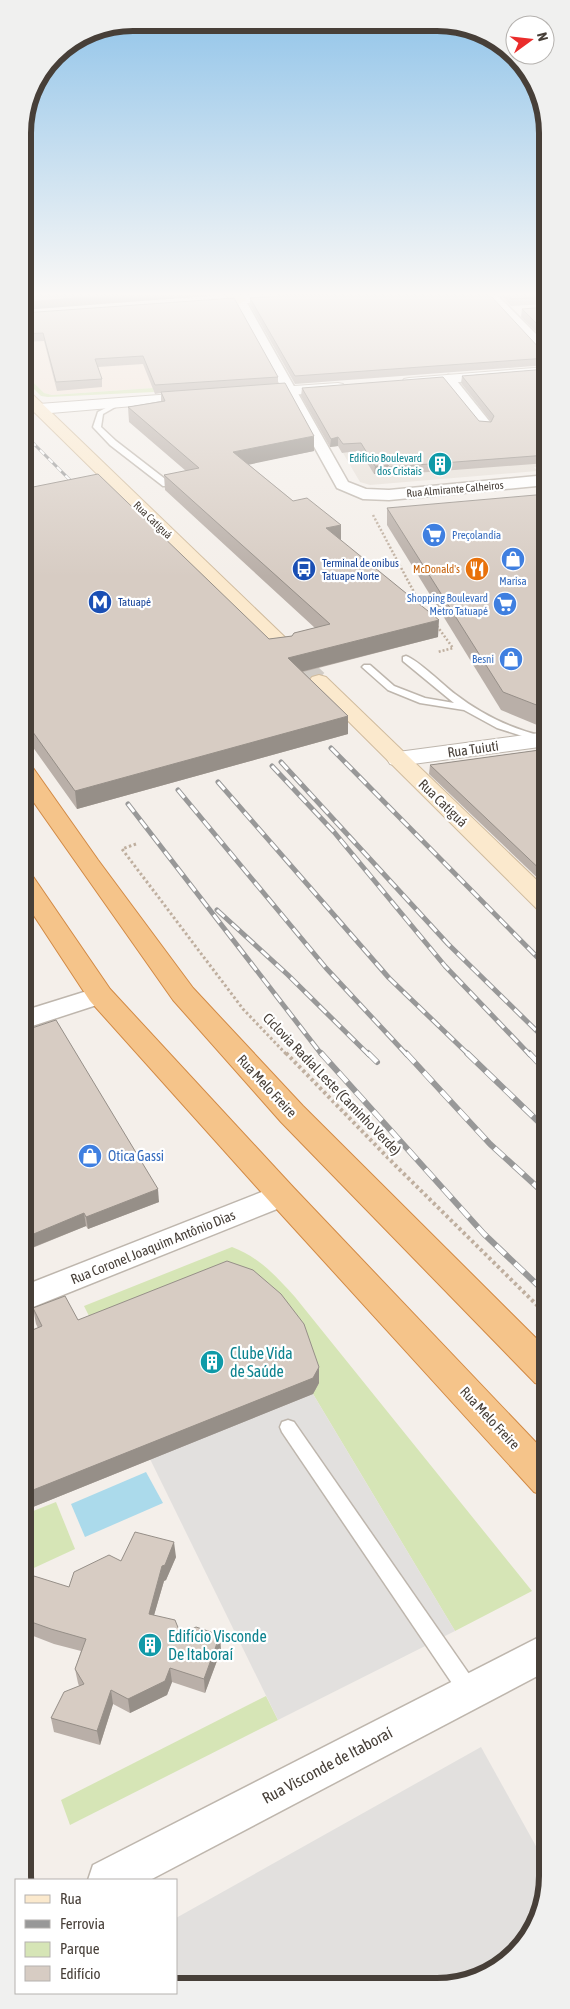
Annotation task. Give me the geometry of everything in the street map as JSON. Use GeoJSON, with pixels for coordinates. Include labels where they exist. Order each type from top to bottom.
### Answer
{"type":"FeatureCollection","features":[{"type":"Feature","properties":{"kind":"highway","name":"Rua Melo Freire"},"geometry":{"type":"LineString","coordinates":[[31,782],[88,865],[182,994],[292,1114],[539,1364]]}},
{"type":"Feature","properties":{"kind":"highway","name":"Rua Melo Freire"},"geometry":{"type":"LineString","coordinates":[[31,892],[100,995],[282,1195],[539,1471]]}},
{"type":"Feature","properties":{"kind":"main road","name":"Rua Catiguá"},"geometry":{"type":"LineString","coordinates":[[31,401],[284,647]]}},
{"type":"Feature","properties":{"kind":"main road","name":"Rua Catiguá"},"geometry":{"type":"LineString","coordinates":[[319,682],[539,896]]}},
{"type":"Feature","properties":{"kind":"street"},"geometry":{"type":"LineString","coordinates":[[235,395],[319,389]]}},
{"type":"Feature","properties":{"kind":"street"},"geometry":{"type":"LineString","coordinates":[[456,389],[485,426]]}},
{"type":"Feature","properties":{"kind":"street"},"geometry":{"type":"LineString","coordinates":[[291,391],[342,485],[351,491],[363,494]]}},
{"type":"Feature","properties":{"kind":"street"},"geometry":{"type":"LineString","coordinates":[[39,409],[216,396]]}},
{"type":"Feature","properties":{"kind":"street","name":"Rua Almirante Calheiros"},"geometry":{"type":"LineString","coordinates":[[363,494],[389,495],[539,481]]}},
{"type":"Feature","properties":{"kind":"street","name":"Rua Tuiuti"},"geometry":{"type":"LineString","coordinates":[[398,759],[539,740]]}},
{"type":"Feature","properties":{"kind":"street"},"geometry":{"type":"LineString","coordinates":[[31,1017],[100,995]]}},
{"type":"Feature","properties":{"kind":"street","name":"Rua Coronel Joaquim Antônio Dias"},"geometry":{"type":"LineString","coordinates":[[31,1296],[282,1195]]}},
{"type":"Feature","properties":{"kind":"street","name":"Rua Visconde de Itaboraí"},"geometry":{"type":"LineString","coordinates":[[110,1879],[539,1655]]}},
{"type":"Feature","properties":{"kind":"lane"},"geometry":{"type":"LineString","coordinates":[[121,402],[100,414],[97,426],[113,444],[166,484]]}},
{"type":"Feature","properties":{"kind":"lane"},"geometry":{"type":"LineString","coordinates":[[145,468],[165,473]]}},
{"type":"Feature","properties":{"kind":"lane"},"geometry":{"type":"LineString","coordinates":[[406,659],[464,707],[498,727],[516,734],[539,738]]}},
{"type":"Feature","properties":{"kind":"lane"},"geometry":{"type":"LineString","coordinates":[[367,667],[391,688],[415,698],[464,707]]}},
{"type":"Feature","properties":{"kind":"lane"},"geometry":{"type":"LineString","coordinates":[[288,1427],[469,1692]]}},
{"type":"Feature","properties":{"kind":"path"},"geometry":{"type":"LineString","coordinates":[[363,494],[414,594]]}},
{"type":"Feature","properties":{"kind":"path"},"geometry":{"type":"LineString","coordinates":[[435,623],[453,648],[438,652]]}},
{"type":"Feature","properties":{"kind":"path","name":"Ciclovia Radial Leste (Caminho Verde)"},"geometry":{"type":"LineString","coordinates":[[136,844],[122,848],[243,1009],[396,1166],[539,1307]]}},
{"type":"Feature","properties":{"kind":"shaded area"},"geometry":{"type":"Polygon","coordinates":[[[40,389],[142,389],[52,395],[44,393],[40,389]]]}},
{"type":"Feature","properties":{"kind":"shaded area"},"geometry":{"type":"Polygon","coordinates":[[[454,389],[473,389],[539,455],[539,467],[534,467],[537,471],[370,485],[360,482],[343,453],[399,448],[454,389]]]}},
{"type":"Feature","properties":{"kind":"shaded area"},"geometry":{"type":"Polygon","coordinates":[[[313,1394],[455,1631],[278,1720],[150,1459],[313,1394]]]}},
{"type":"Feature","properties":{"kind":"shaded area"},"geometry":{"type":"Polygon","coordinates":[[[481,1747],[539,1852],[537,1896],[531,1915],[522,1933],[494,1961],[470,1972],[450,1977],[178,1978],[178,1917],[481,1747]]]}},
{"type":"Feature","properties":{"kind":"green space"},"geometry":{"type":"Polygon","coordinates":[[[34,389],[40,389],[44,393],[52,395],[142,389],[153,389],[154,392],[48,397],[41,396],[34,389]]]}},
{"type":"Feature","properties":{"kind":"green space"},"geometry":{"type":"Polygon","coordinates":[[[232,1247],[259,1262],[295,1297],[532,1591],[455,1631],[313,1394],[96,1330],[84,1306],[232,1247]]]}},
{"type":"Feature","properties":{"kind":"green space"},"geometry":{"type":"Polygon","coordinates":[[[56,1502],[75,1549],[31,1569],[31,1512],[56,1502]]]}},
{"type":"Feature","properties":{"kind":"green space"},"geometry":{"type":"Polygon","coordinates":[[[266,1696],[278,1720],[70,1825],[61,1800],[266,1696]]]}},
{"type":"Feature","properties":{"kind":"water"},"geometry":{"type":"Polygon","coordinates":[[[146,1472],[163,1503],[85,1537],[71,1504],[146,1472]]]}},
{"type":"Feature","properties":{"kind":"building"},"geometry":{"type":"Polygon","coordinates":[[[206,389],[288,389],[314,436],[233,452],[293,501],[307,498],[341,525],[326,528],[439,620],[288,658],[348,716],[75,791],[31,729],[31,487],[98,474],[269,639],[292,636],[294,633],[330,624],[164,475],[199,468],[128,407],[165,401],[161,392],[206,389]]]}},
{"type":"Feature","properties":{"kind":"building"},"geometry":{"type":"Polygon","coordinates":[[[302,389],[453,389],[479,421],[491,422],[494,416],[472,389],[539,389],[539,456],[390,467],[388,465],[375,466],[361,443],[343,444],[338,437],[331,439],[302,389]]]}},
{"type":"Feature","properties":{"kind":"building","name":"Shopping Boulevard Metro Tatuapé"},"geometry":{"type":"Polygon","coordinates":[[[539,495],[539,706],[503,692],[387,508],[539,495]]]}},
{"type":"Feature","properties":{"kind":"building"},"geometry":{"type":"Polygon","coordinates":[[[539,750],[539,868],[430,765],[539,750]]]}},
{"type":"Feature","properties":{"kind":"building","name":"Otica Gassi"},"geometry":{"type":"Polygon","coordinates":[[[56,1020],[158,1189],[86,1217],[84,1213],[31,1235],[31,1028],[56,1020]]]}},
{"type":"Feature","properties":{"kind":"building"},"geometry":{"type":"Polygon","coordinates":[[[227,1261],[253,1270],[281,1294],[304,1324],[319,1367],[313,1378],[31,1491],[31,1331],[42,1326],[33,1308],[65,1296],[78,1320],[227,1261]]]}},
{"type":"Feature","properties":{"kind":"building","name":"Edifício Visconde De Itaboraí"},"geometry":{"type":"Polygon","coordinates":[[[135,1532],[174,1542],[165,1565],[162,1566],[149,1614],[175,1620],[181,1635],[196,1627],[220,1635],[204,1679],[170,1668],[165,1681],[128,1699],[111,1690],[97,1731],[51,1718],[64,1692],[84,1684],[75,1669],[86,1639],[31,1622],[31,1582],[34,1576],[69,1587],[74,1572],[109,1555],[121,1561],[135,1532]]]}},
{"type":"Feature","properties":{"kind":"tunnel"},"geometry":{"type":"LineString","coordinates":[[284,647],[319,681]]}},
{"type":"Feature","properties":{"kind":"railway"},"geometry":{"type":"LineString","coordinates":[[31,441],[77,487]]}},
{"type":"Feature","properties":{"kind":"railway"},"geometry":{"type":"LineString","coordinates":[[331,748],[539,959]]}},
{"type":"Feature","properties":{"kind":"railway"},"geometry":{"type":"LineString","coordinates":[[281,762],[448,944],[539,1033]]}},
{"type":"Feature","properties":{"kind":"railway"},"geometry":{"type":"LineString","coordinates":[[272,766],[334,832],[445,966],[530,1055]]}},
{"type":"Feature","properties":{"kind":"railway"},"geometry":{"type":"LineString","coordinates":[[218,782],[389,978],[469,1055]]}},
{"type":"Feature","properties":{"kind":"railway"},"geometry":{"type":"LineString","coordinates":[[178,790],[326,968],[407,1055]]}},
{"type":"Feature","properties":{"kind":"railway"},"geometry":{"type":"LineString","coordinates":[[128,804],[322,1055]]}},
{"type":"Feature","properties":{"kind":"railway"},"geometry":{"type":"LineString","coordinates":[[217,910],[288,975],[369,1055]]}},
{"type":"Feature","properties":{"kind":"railway"},"geometry":{"type":"LineString","coordinates":[[321,1053],[484,1234],[539,1286]]}},
{"type":"Feature","properties":{"kind":"railway"},"geometry":{"type":"LineString","coordinates":[[368,1053],[377,1062]]}},
{"type":"Feature","properties":{"kind":"railway"},"geometry":{"type":"LineString","coordinates":[[406,1053],[490,1144],[539,1189]]}},
{"type":"Feature","properties":{"kind":"railway"},"geometry":{"type":"LineString","coordinates":[[467,1053],[539,1122]]}},
{"type":"Feature","properties":{"kind":"railway"},"geometry":{"type":"LineString","coordinates":[[529,1053],[539,1064]]}},
{"type":"Feature","properties":{"kind":"place","name":"Edifício Boulevard dos Cristais"},"geometry":{"type":"Point","coordinates":[440,464]}},
{"type":"Feature","properties":{"kind":"place","name":"Preçolandia"},"geometry":{"type":"Point","coordinates":[434,535]}},
{"type":"Feature","properties":{"kind":"place","name":"Marisa"},"geometry":{"type":"Point","coordinates":[513,559]}},
{"type":"Feature","properties":{"kind":"place","name":"Terminal de onibus Tatuape Norte"},"geometry":{"type":"Point","coordinates":[304,569]}},
{"type":"Feature","properties":{"kind":"place","name":"McDonald's"},"geometry":{"type":"Point","coordinates":[477,569]}},
{"type":"Feature","properties":{"kind":"place","name":"Tatuapé"},"geometry":{"type":"Point","coordinates":[100,602]}},
{"type":"Feature","properties":{"kind":"place","name":"Shopping Boulevard Metro Tatuapé"},"geometry":{"type":"Point","coordinates":[505,604]}},
{"type":"Feature","properties":{"kind":"place","name":"Besni"},"geometry":{"type":"Point","coordinates":[511,659]}},
{"type":"Feature","properties":{"kind":"place","name":"Otica Gassi"},"geometry":{"type":"Point","coordinates":[90,1156]}},
{"type":"Feature","properties":{"kind":"place","name":"Clube Vida de Saúde"},"geometry":{"type":"Point","coordinates":[212,1362]}},
{"type":"Feature","properties":{"kind":"place","name":"Edifício Visconde De Itaboraí"},"geometry":{"type":"Point","coordinates":[150,1645]}}]}
